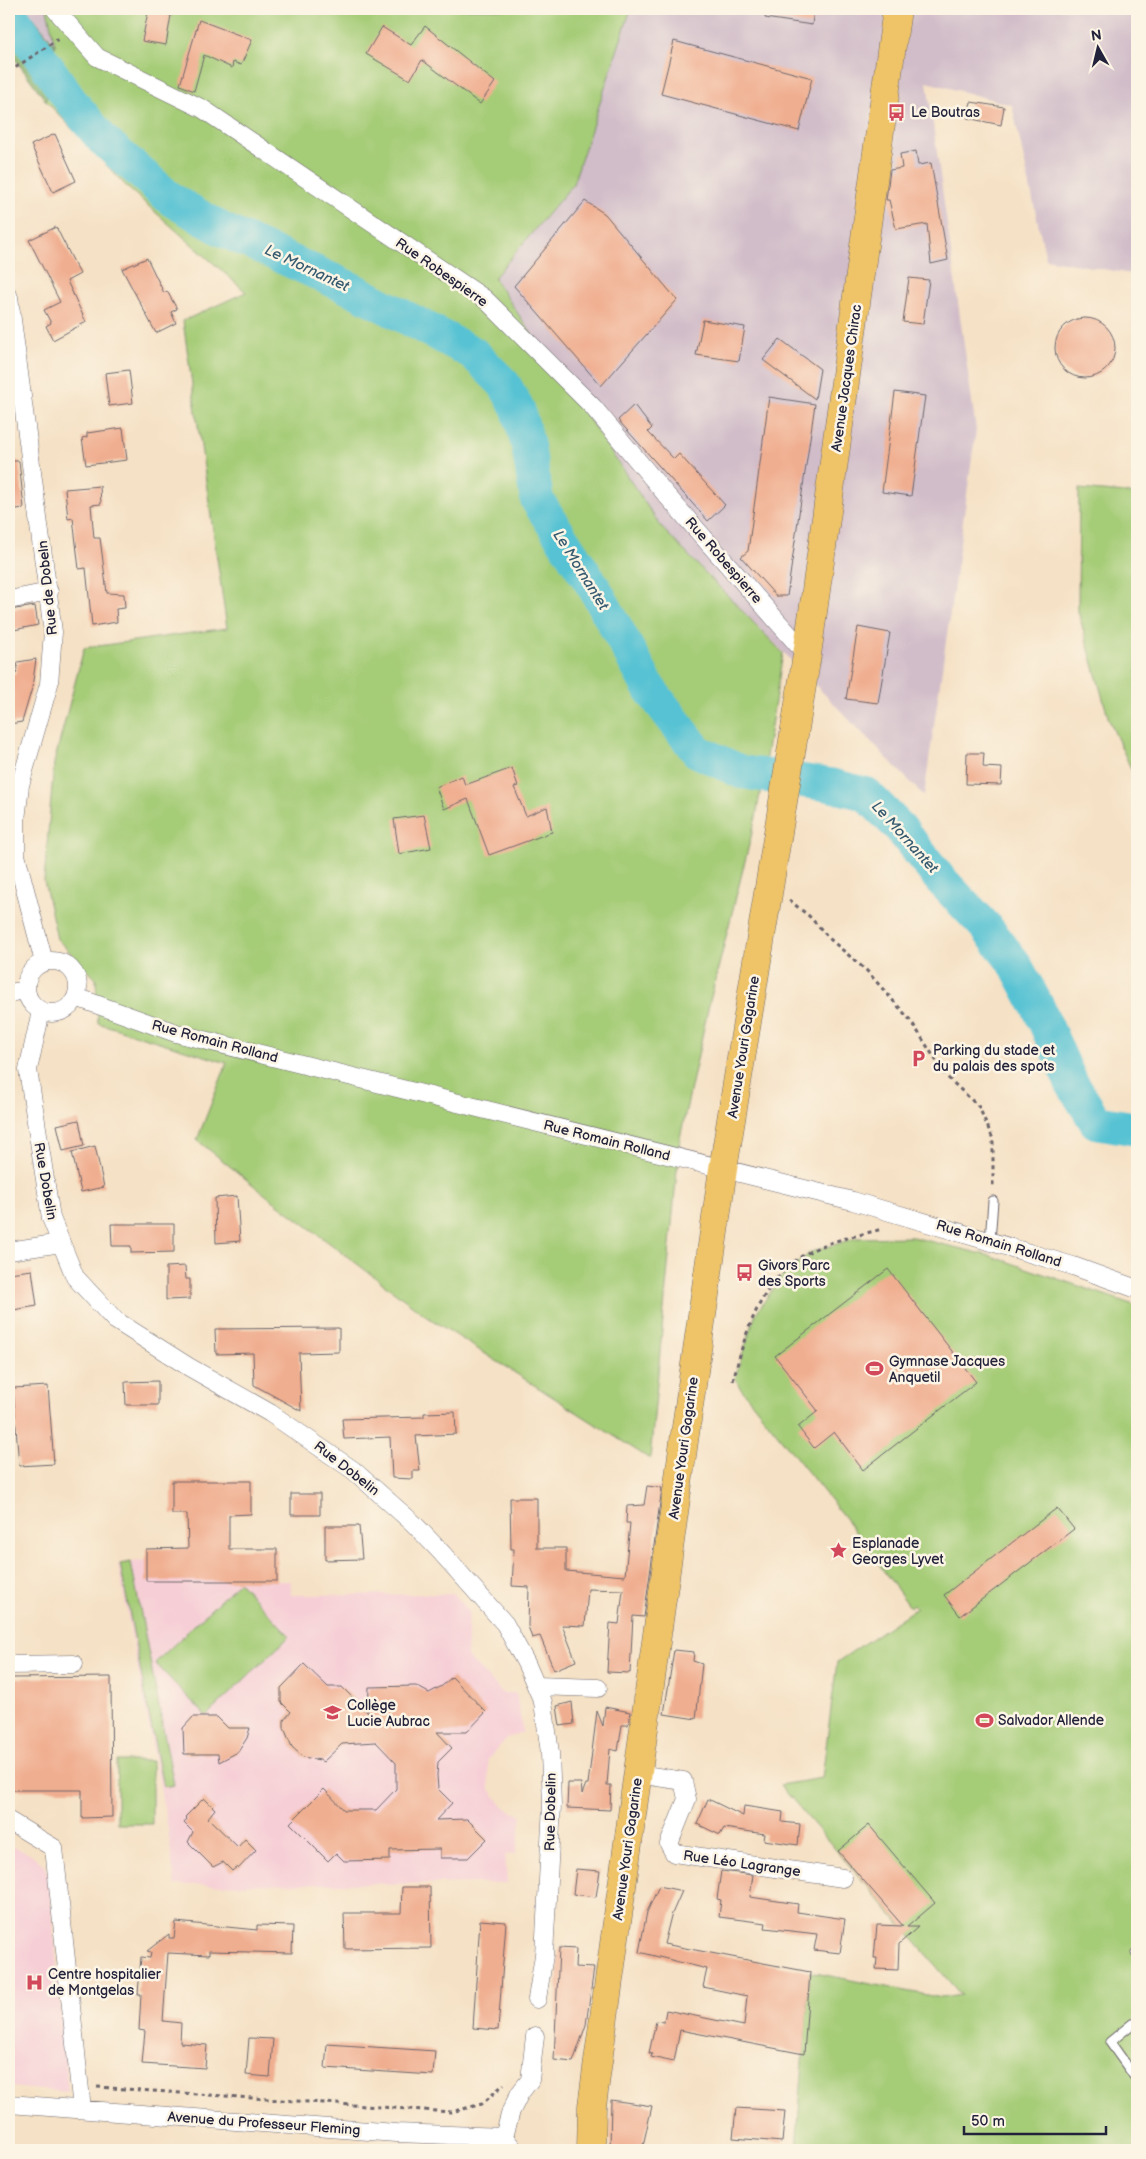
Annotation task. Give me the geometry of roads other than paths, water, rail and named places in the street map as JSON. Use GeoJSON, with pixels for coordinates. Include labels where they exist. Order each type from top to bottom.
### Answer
{"type":"FeatureCollection","features":[{"type":"Feature","properties":{"kind":"main road","name":"Avenue Jacques Chirac"},"geometry":{"type":"LineString","coordinates":[[792,748],[807,655],[897,9]]}},
{"type":"Feature","properties":{"kind":"main road","name":"Avenue Youri Gagarine"},"geometry":{"type":"LineString","coordinates":[[591,2150],[592,2106],[723,1169],[792,748]]}},
{"type":"Feature","properties":{"kind":"street","name":"Rue Robespierre"},"geometry":{"type":"LineString","coordinates":[[55,9],[97,57],[203,109],[485,299],[593,407],[668,497],[807,655]]}},
{"type":"Feature","properties":{"kind":"street","name":"Rue de Dobeln"},"geometry":{"type":"LineString","coordinates":[[9,298],[53,632],[49,684],[20,785],[16,820],[16,855],[44,962]]}},
{"type":"Feature","properties":{"kind":"street"},"geometry":{"type":"LineString","coordinates":[[9,600],[49,592]]}},
{"type":"Feature","properties":{"kind":"street"},"geometry":{"type":"LineString","coordinates":[[44,962],[61,963],[72,971],[77,979],[76,997],[63,1011],[50,1013],[42,1011],[17,992],[30,973],[44,962]]}},
{"type":"Feature","properties":{"kind":"street","name":"Rue Romain Rolland"},"geometry":{"type":"LineString","coordinates":[[76,997],[176,1032],[917,1219],[1073,1266],[1137,1289]]}},
{"type":"Feature","properties":{"kind":"street","name":"Rue Dobelin"},"geometry":{"type":"LineString","coordinates":[[42,1011],[28,1070],[51,1218],[75,1278],[115,1320],[189,1367],[278,1418],[353,1470],[413,1523],[505,1624],[526,1662],[543,1702],[549,1744],[552,1804],[544,1955],[537,1999]]}},
{"type":"Feature","properties":{"kind":"street"},"geometry":{"type":"LineString","coordinates":[[9,1251],[61,1243]]}},
{"type":"Feature","properties":{"kind":"street"},"geometry":{"type":"LineString","coordinates":[[9,1664],[74,1664]]}},
{"type":"Feature","properties":{"kind":"street"},"geometry":{"type":"LineString","coordinates":[[536,1686],[598,1688]]}},
{"type":"Feature","properties":{"kind":"street","name":"Rue Léo Lagrange"},"geometry":{"type":"LineString","coordinates":[[638,1774],[683,1781],[687,1799],[669,1844],[674,1853],[842,1878]]}},
{"type":"Feature","properties":{"kind":"street"},"geometry":{"type":"LineString","coordinates":[[9,1820],[54,1848],[82,2109]]}},
{"type":"Feature","properties":{"kind":"street"},"geometry":{"type":"LineString","coordinates":[[509,2144],[511,2111],[520,2093],[530,2080],[534,2036]]}},
{"type":"Feature","properties":{"kind":"street","name":"Avenue du Professeur Fleming"},"geometry":{"type":"LineString","coordinates":[[9,2104],[396,2133],[509,2144]]}},
{"type":"Feature","properties":{"kind":"lane"},"geometry":{"type":"LineString","coordinates":[[990,1241],[993,1201]]}},
{"type":"Feature","properties":{"kind":"lane"},"geometry":{"type":"LineString","coordinates":[[1137,2020],[1110,2042],[1137,2080]]}},
{"type":"Feature","properties":{"kind":"waterway","name":"Le Mornantet"},"geometry":{"type":"LineString","coordinates":[[9,11],[70,100],[103,140],[172,200],[223,230],[354,290],[473,353],[504,384],[518,409],[528,446],[537,500],[595,589],[649,688],[697,751],[741,772],[830,785],[866,794],[900,828],[940,879],[986,927],[1015,964],[1038,1007],[1071,1082],[1096,1122],[1137,1129]]}},
{"type":"Feature","properties":{"kind":"place","name":"Le Boutras"},"geometry":{"type":"Point","coordinates":[897,112]}},
{"type":"Feature","properties":{"kind":"place","name":"Parking du stade et du palais des spots"},"geometry":{"type":"Point","coordinates":[919,1058]}},
{"type":"Feature","properties":{"kind":"place","name":"Givors Parc des Sports"},"geometry":{"type":"Point","coordinates":[744,1273]}},
{"type":"Feature","properties":{"kind":"place","name":"Gymnase Jacques Anquetil"},"geometry":{"type":"Point","coordinates":[875,1369]}},
{"type":"Feature","properties":{"kind":"place","name":"Esplanade Georges Lyvet"},"geometry":{"type":"Point","coordinates":[838,1551]}},
{"type":"Feature","properties":{"kind":"place","name":"Collège Lucie Aubrac"},"geometry":{"type":"Point","coordinates":[333,1713]}},
{"type":"Feature","properties":{"kind":"place","name":"Salvador Allende"},"geometry":{"type":"Point","coordinates":[984,1720]}},
{"type":"Feature","properties":{"kind":"place","name":"Centre hospitalier de Montgelas"},"geometry":{"type":"Point","coordinates":[34,1982]}}]}
